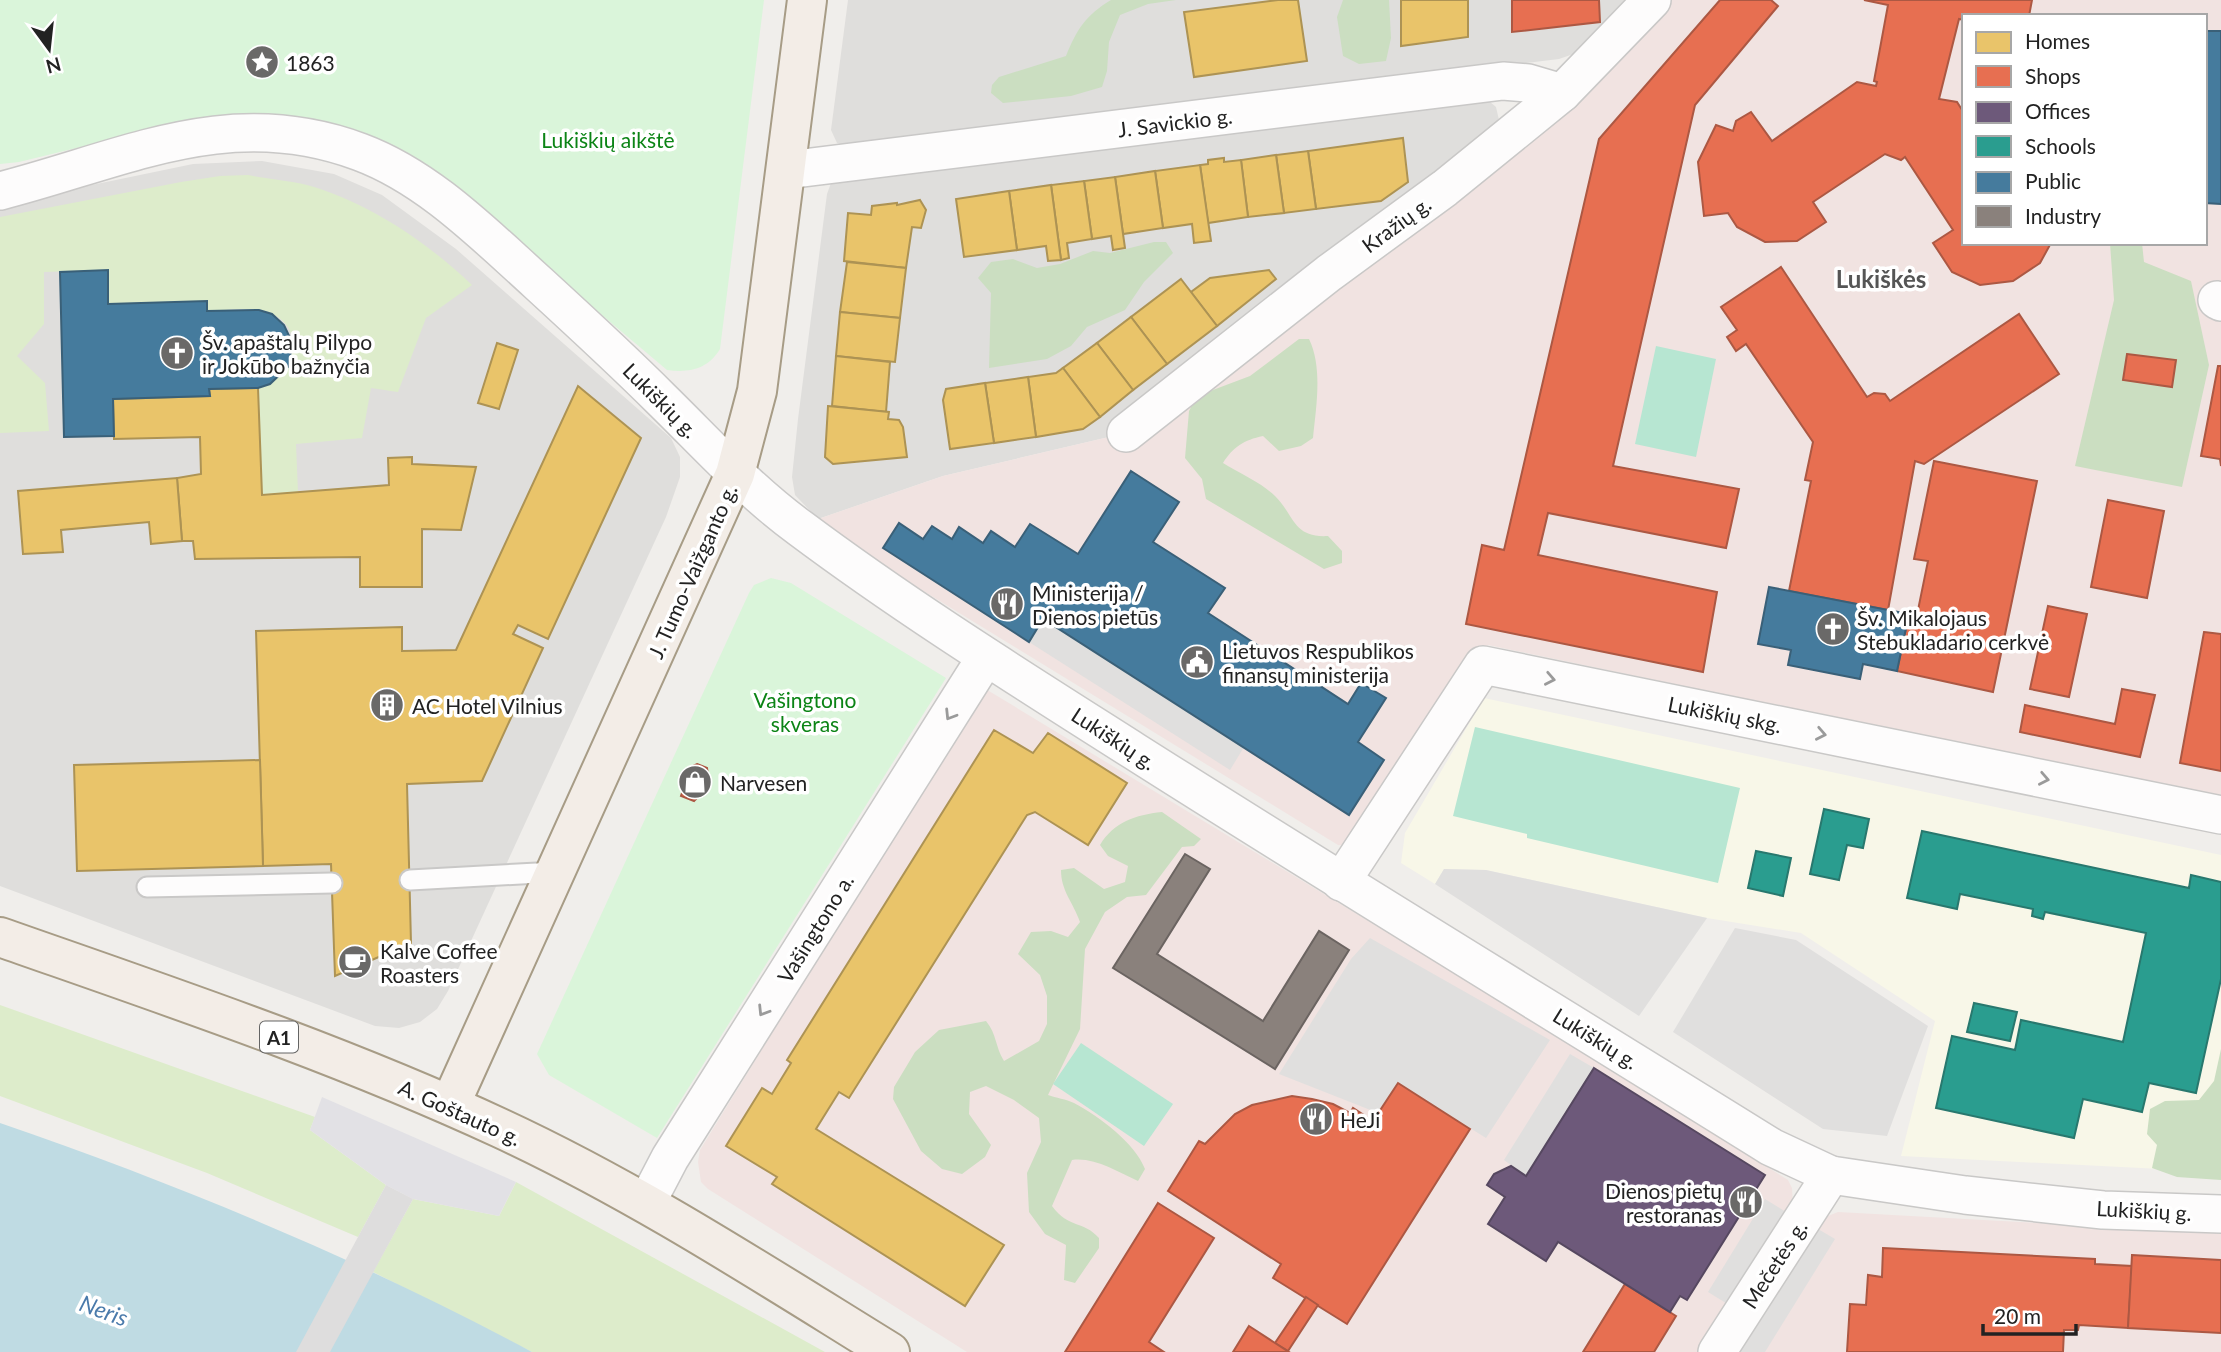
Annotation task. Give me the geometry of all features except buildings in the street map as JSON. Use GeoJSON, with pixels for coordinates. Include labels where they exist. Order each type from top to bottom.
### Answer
{"type":"FeatureCollection","features":[{"type":"Feature","properties":{"kind":"main road","name":"J. Tumo-Vaižganto g."},"geometry":{"type":"LineString","coordinates":[[450,1105],[735,474],[757,391],[807,0]]}},
{"type":"Feature","properties":{"kind":"main road","name":"A. Goštauto g."},"geometry":{"type":"LineString","coordinates":[[0,937],[242,1023],[450,1105],[647,1202],[890,1352]]}},
{"type":"Feature","properties":{"kind":"street","name":"Kražių g."},"geometry":{"type":"LineString","coordinates":[[1126,433],[1562,93],[1652,0]]}},
{"type":"Feature","properties":{"kind":"street","name":"J. Savickio g."},"geometry":{"type":"LineString","coordinates":[[787,170],[1503,81],[1528,83],[1562,93]]}},
{"type":"Feature","properties":{"kind":"street","name":"Lukiškių g."},"geometry":{"type":"LineString","coordinates":[[0,191],[93,162],[201,135],[254,132],[353,149],[386,163],[420,183],[493,242],[659,397],[735,474],[797,526],[986,657],[1341,882],[1771,1147],[1831,1175],[1965,1195],[2103,1210],[2221,1214]]}},
{"type":"Feature","properties":{"kind":"street","name":"Lukiškių g."},"geometry":{"type":"LineString","coordinates":[[0,172],[93,162]]}},
{"type":"Feature","properties":{"kind":"street","name":"Vašingtono a."},"geometry":{"type":"LineString","coordinates":[[647,1202],[670,1158],[986,657]]}},
{"type":"Feature","properties":{"kind":"street","name":"Lukiškių skg."},"geometry":{"type":"LineString","coordinates":[[1341,882],[1483,665],[2221,815]]}},
{"type":"Feature","properties":{"kind":"street","name":"Mečetės g."},"geometry":{"type":"LineString","coordinates":[[1717,1352],[1831,1175]]}},
{"type":"Feature","properties":{"kind":"lane"},"geometry":{"type":"LineString","coordinates":[[410,880],[556,872]]}},
{"type":"Feature","properties":{"kind":"lane"},"geometry":{"type":"LineString","coordinates":[[147,887],[332,883]]}},
{"type":"Feature","properties":{"kind":"shaded area"},"geometry":{"type":"Polygon","coordinates":[[[848,0],[1633,0],[1582,51],[1559,59],[852,147],[837,143],[831,130],[848,0]]]}},
{"type":"Feature","properties":{"kind":"shaded area"},"geometry":{"type":"Polygon","coordinates":[[[1665,0],[2221,0],[2221,799],[1488,645],[1364,839],[1353,846],[1338,845],[881,565],[818,519],[943,476],[1126,433],[1665,0]]]}},
{"type":"Feature","properties":{"kind":"shaded area"},"geometry":{"type":"Polygon","coordinates":[[[1483,96],[1496,107],[1499,120],[1496,134],[1126,433],[943,476],[818,519],[795,495],[792,477],[798,419],[827,194],[831,183],[841,178],[1483,96]]]}},
{"type":"Feature","properties":{"kind":"shaded area"},"geometry":{"type":"Polygon","coordinates":[[[262,161],[334,174],[382,195],[456,249],[671,438],[680,457],[680,477],[666,517],[448,991],[437,1009],[420,1022],[399,1028],[375,1026],[0,886],[0,204],[193,164],[262,161]]]}},
{"type":"Feature","properties":{"kind":"shaded area"},"geometry":{"type":"Polygon","coordinates":[[[1043,619],[1244,747],[1230,770],[1029,642],[1043,619]]]}},
{"type":"Feature","properties":{"kind":"shaded area"},"geometry":{"type":"Polygon","coordinates":[[[984,688],[1380,928],[1437,958],[1788,1180],[1792,1188],[1793,1206],[1699,1352],[967,1352],[708,1189],[701,1182],[698,1162],[700,1150],[984,688]]]}},
{"type":"Feature","properties":{"kind":"shaded area"},"geometry":{"type":"Polygon","coordinates":[[[1484,698],[2221,855],[2221,1172],[1901,1156],[1935,1021],[1801,933],[1707,918],[1486,870],[1444,869],[1435,884],[1401,863],[1405,833],[1484,698]]]}},
{"type":"Feature","properties":{"kind":"shaded area"},"geometry":{"type":"Polygon","coordinates":[[[1444,869],[1486,870],[1707,918],[1639,1016],[1435,884],[1444,869]]]}},
{"type":"Feature","properties":{"kind":"shaded area"},"geometry":{"type":"Polygon","coordinates":[[[1735,928],[1796,940],[1928,1026],[1887,1136],[1823,1129],[1673,1032],[1735,928]]]}},
{"type":"Feature","properties":{"kind":"shaded area"},"geometry":{"type":"Polygon","coordinates":[[[1370,938],[1550,1040],[1486,1138],[1398,1083],[1378,1113],[1279,1074],[1351,959],[1370,938]]]}},
{"type":"Feature","properties":{"kind":"shaded area"},"geometry":{"type":"Polygon","coordinates":[[[1570,1054],[1594,1068],[1526,1176],[1504,1160],[1570,1054]]]}},
{"type":"Feature","properties":{"kind":"shaded area"},"geometry":{"type":"Polygon","coordinates":[[[322,1097],[516,1182],[499,1216],[413,1199],[386,1185],[310,1130],[322,1097]]]}},
{"type":"Feature","properties":{"kind":"shaded area"},"geometry":{"type":"Polygon","coordinates":[[[1765,1199],[1786,1212],[1729,1305],[1708,1292],[1765,1199]]]}},
{"type":"Feature","properties":{"kind":"shaded area"},"geometry":{"type":"Polygon","coordinates":[[[1838,1212],[2221,1233],[2221,1352],[1732,1352],[1823,1218],[1838,1212]]]}},
{"type":"Feature","properties":{"kind":"shaded area"},"geometry":{"type":"Polygon","coordinates":[[[1813,1226],[1835,1239],[1765,1352],[1734,1352],[1813,1226]]]}},
{"type":"Feature","properties":{"kind":"green space","name":"Lukiškių aikštė"},"geometry":{"type":"Polygon","coordinates":[[[0,0],[764,0],[720,349],[710,361],[698,368],[667,370],[468,202],[259,116],[208,116],[19,162],[0,164],[0,0]]]}},
{"type":"Feature","properties":{"kind":"green space"},"geometry":{"type":"Polygon","coordinates":[[[1111,0],[1176,0],[1148,4],[1120,15],[1109,42],[1107,71],[1102,87],[1071,96],[1003,103],[991,93],[992,85],[999,77],[1066,56],[1083,24],[1111,0]]]}},
{"type":"Feature","properties":{"kind":"green space"},"geometry":{"type":"Polygon","coordinates":[[[1343,0],[1389,0],[1391,38],[1386,61],[1359,64],[1343,56],[1337,17],[1343,0]]]}},
{"type":"Feature","properties":{"kind":"green space"},"geometry":{"type":"Polygon","coordinates":[[[248,175],[307,185],[352,202],[396,225],[472,285],[426,318],[398,392],[371,388],[362,438],[296,444],[298,492],[262,495],[258,388],[281,373],[288,363],[293,339],[289,329],[280,319],[260,310],[207,311],[206,301],[108,304],[107,270],[44,272],[44,324],[17,356],[45,383],[49,431],[0,433],[0,217],[181,182],[248,175]]]}},
{"type":"Feature","properties":{"kind":"green space"},"geometry":{"type":"Polygon","coordinates":[[[1154,242],[1166,242],[1173,253],[1144,282],[1125,310],[1087,327],[1071,346],[1047,359],[989,368],[991,293],[978,278],[991,262],[1013,259],[1037,268],[1060,264],[1093,251],[1110,253],[1154,242]]]}},
{"type":"Feature","properties":{"kind":"green space"},"geometry":{"type":"Polygon","coordinates":[[[2110,245],[2142,245],[2144,262],[2191,281],[2209,365],[2182,487],[2075,466],[2114,300],[2110,245]]]}},
{"type":"Feature","properties":{"kind":"green space"},"geometry":{"type":"Polygon","coordinates":[[[1299,339],[1309,339],[1316,362],[1313,438],[1301,446],[1279,451],[1263,436],[1235,448],[1223,463],[1270,491],[1301,529],[1316,536],[1328,536],[1342,551],[1342,563],[1324,569],[1206,499],[1202,479],[1185,458],[1189,411],[1197,396],[1250,376],[1299,339]]]}},
{"type":"Feature","properties":{"kind":"green space"},"geometry":{"type":"Polygon","coordinates":[[[1656,346],[1716,359],[1696,457],[1635,444],[1656,346]]]}},
{"type":"Feature","properties":{"kind":"green space","name":"Vašingtono skveras"},"geometry":{"type":"Polygon","coordinates":[[[771,578],[791,583],[946,678],[657,1138],[549,1075],[537,1054],[749,593],[754,585],[771,578]]]}},
{"type":"Feature","properties":{"kind":"green space"},"geometry":{"type":"Polygon","coordinates":[[[1475,727],[1740,788],[1718,883],[1527,838],[1527,834],[1453,816],[1475,727]]]}},
{"type":"Feature","properties":{"kind":"green space"},"geometry":{"type":"Polygon","coordinates":[[[1162,812],[1201,839],[1194,846],[1182,847],[1146,895],[1127,897],[1105,912],[1085,949],[1080,1029],[1048,1095],[1068,1100],[1105,1123],[1125,1140],[1145,1169],[1138,1181],[1097,1163],[1072,1160],[1052,1206],[1064,1218],[1093,1232],[1099,1238],[1099,1248],[1075,1283],[1064,1280],[1066,1245],[1045,1234],[1029,1212],[1027,1173],[1041,1142],[1039,1118],[1014,1100],[986,1086],[970,1092],[969,1114],[991,1145],[985,1157],[962,1174],[942,1169],[921,1151],[893,1099],[894,1087],[915,1052],[939,1030],[986,1021],[1004,1061],[1039,1041],[1047,1024],[1047,996],[1040,975],[1018,954],[1031,932],[1051,931],[1068,937],[1080,922],[1065,890],[1061,870],[1074,868],[1104,889],[1125,882],[1128,866],[1108,856],[1100,845],[1112,831],[1126,821],[1162,812]]]}},
{"type":"Feature","properties":{"kind":"green space"},"geometry":{"type":"Polygon","coordinates":[[[0,1005],[315,1117],[310,1130],[386,1185],[358,1237],[207,1173],[0,1096],[0,1005]]]}},
{"type":"Feature","properties":{"kind":"green space"},"geometry":{"type":"Polygon","coordinates":[[[1081,1043],[1173,1104],[1144,1146],[1053,1084],[1081,1043]]]}},
{"type":"Feature","properties":{"kind":"green space"},"geometry":{"type":"Polygon","coordinates":[[[2221,1049],[2221,1180],[2177,1177],[2152,1168],[2157,1145],[2147,1134],[2150,1109],[2165,1101],[2199,1100],[2214,1081],[2221,1049]]]}},
{"type":"Feature","properties":{"kind":"green space"},"geometry":{"type":"Polygon","coordinates":[[[516,1182],[825,1352],[532,1352],[373,1272],[413,1199],[499,1216],[516,1182]]]}},
{"type":"Feature","properties":{"kind":"water","name":"Neris"},"geometry":{"type":"Polygon","coordinates":[[[0,1123],[136,1172],[270,1227],[402,1286],[532,1352],[0,1352],[0,1123]]]}},
{"type":"Feature","properties":{"kind":"pier"},"geometry":{"type":"Polygon","coordinates":[[[386,1185],[413,1199],[330,1352],[296,1352],[386,1185]]]}},
{"type":"Feature","properties":{"kind":"place","name":"1863"},"geometry":{"type":"Point","coordinates":[262,62]}},
{"type":"Feature","properties":{"kind":"place","name":"Šv. apaštalų Pilypo ir Jokūbo bažnyčia"},"geometry":{"type":"Point","coordinates":[177,353]}},
{"type":"Feature","properties":{"kind":"place","name":"Ministerija / Dienos pietūs"},"geometry":{"type":"Point","coordinates":[1007,604]}},
{"type":"Feature","properties":{"kind":"place","name":"Šv. Mikalojaus Stebukladario cerkvė"},"geometry":{"type":"Point","coordinates":[1833,629]}},
{"type":"Feature","properties":{"kind":"place","name":"Lietuvos Respublikos finansų ministerija"},"geometry":{"type":"Point","coordinates":[1197,662]}},
{"type":"Feature","properties":{"kind":"place","name":"AC Hotel Vilnius"},"geometry":{"type":"Point","coordinates":[387,705]}},
{"type":"Feature","properties":{"kind":"place","name":"Narvesen"},"geometry":{"type":"Point","coordinates":[695,782]}},
{"type":"Feature","properties":{"kind":"place","name":"Kalve Coffee Roasters"},"geometry":{"type":"Point","coordinates":[355,962]}},
{"type":"Feature","properties":{"kind":"place","name":"HeJi"},"geometry":{"type":"Point","coordinates":[1316,1119]}},
{"type":"Feature","properties":{"kind":"place","name":"Dienos pietų restoranas"},"geometry":{"type":"Point","coordinates":[1746,1202]}},
{"type":"Feature","properties":{"kind":"district","name":"Lukiškės"},"geometry":{"type":"Point","coordinates":[1881,278]}}]}
